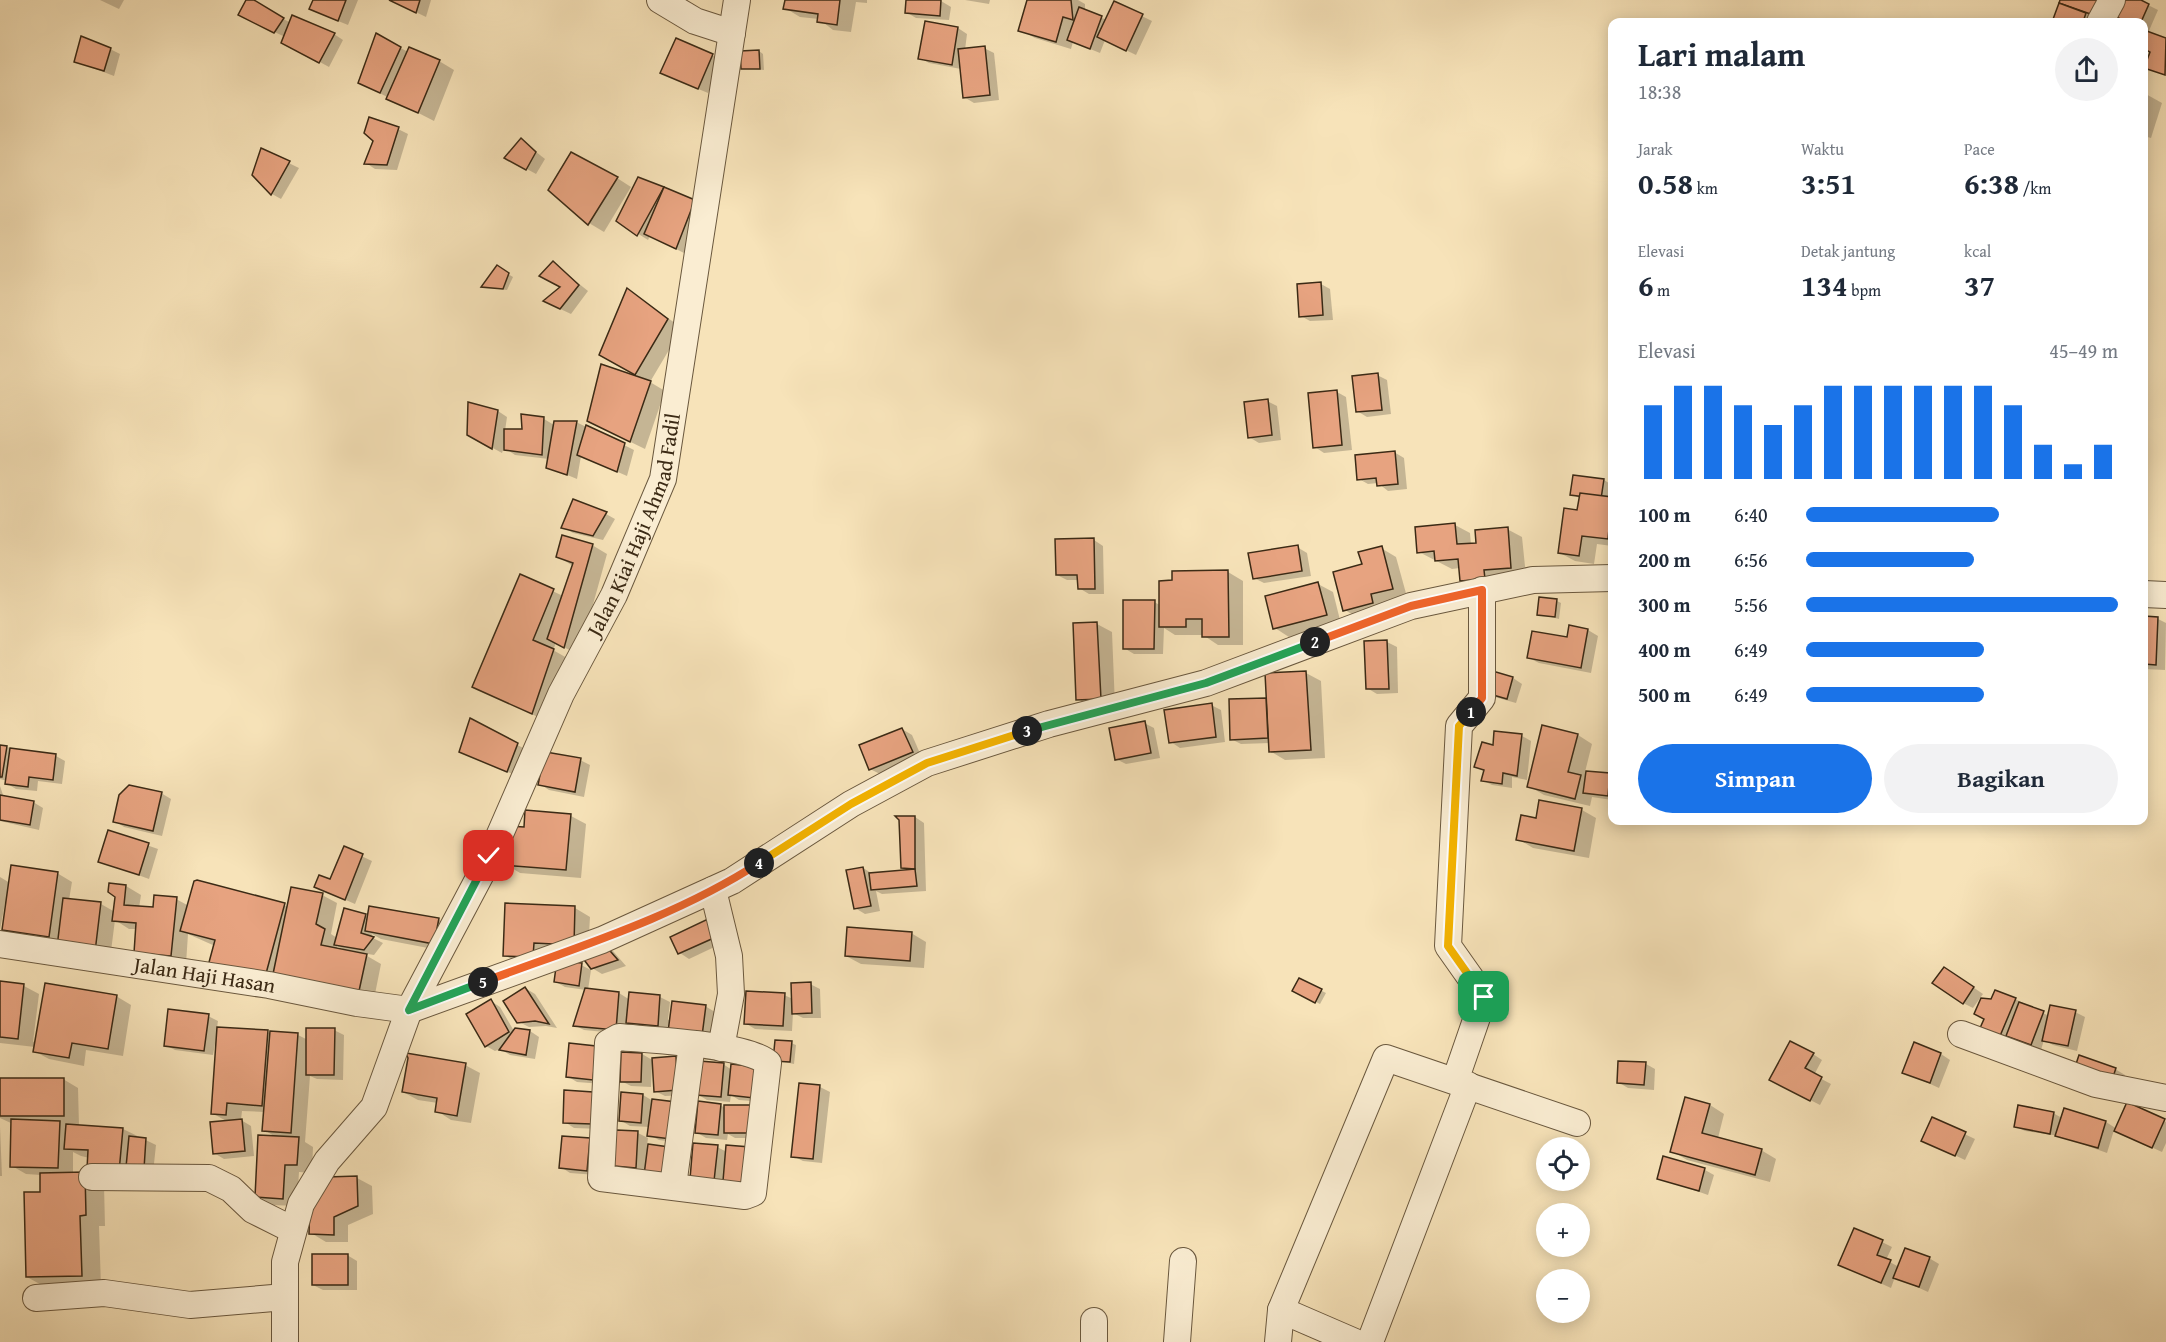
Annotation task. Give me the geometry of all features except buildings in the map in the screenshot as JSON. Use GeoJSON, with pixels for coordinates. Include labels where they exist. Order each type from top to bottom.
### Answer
{"type":"FeatureCollection","features":[{"type":"Feature","properties":{"kind":"street"},"geometry":{"type":"LineString","coordinates":[[660,0],[695,21],[732,33]]}},
{"type":"Feature","properties":{"kind":"street","name":"Jalan Kiai Haji Ahmad Fadil"},"geometry":{"type":"LineString","coordinates":[[285,1342],[285,1262],[301,1204],[327,1161],[374,1107],[409,1010],[489,856],[561,694],[614,595],[663,479],[737,0]]}},
{"type":"Feature","properties":{"kind":"street"},"geometry":{"type":"LineString","coordinates":[[2102,18],[2112,0]]}},
{"type":"Feature","properties":{"kind":"street"},"geometry":{"type":"LineString","coordinates":[[409,1010],[602,940],[732,881],[851,804],[927,763],[1049,724],[1206,683],[1411,606],[1533,580],[1608,578]]}},
{"type":"Feature","properties":{"kind":"street"},"geometry":{"type":"LineString","coordinates":[[1370,1342],[1462,1083],[1484,997],[1448,946],[1459,726],[1482,698],[1482,590]]}},
{"type":"Feature","properties":{"kind":"street"},"geometry":{"type":"LineString","coordinates":[[2148,594],[2166,595]]}},
{"type":"Feature","properties":{"kind":"street"},"geometry":{"type":"LineString","coordinates":[[713,890],[729,956],[731,994],[721,1048]]}},
{"type":"Feature","properties":{"kind":"street","name":"Jalan Haji Hasan"},"geometry":{"type":"LineString","coordinates":[[0,944],[269,985],[357,1003],[409,1010]]}},
{"type":"Feature","properties":{"kind":"street"},"geometry":{"type":"LineString","coordinates":[[1960,1034],[2096,1084],[2166,1098]]}},
{"type":"Feature","properties":{"kind":"street"},"geometry":{"type":"LineString","coordinates":[[619,1037],[692,1044],[721,1048],[761,1058],[768,1063],[754,1190],[745,1196],[673,1186],[604,1180],[599,1174],[608,1043],[619,1037]]}},
{"type":"Feature","properties":{"kind":"street"},"geometry":{"type":"LineString","coordinates":[[673,1186],[692,1044]]}},
{"type":"Feature","properties":{"kind":"street"},"geometry":{"type":"LineString","coordinates":[[1278,1342],[1281,1310],[1386,1058],[1577,1123]]}},
{"type":"Feature","properties":{"kind":"street"},"geometry":{"type":"LineString","coordinates":[[93,1177],[209,1178],[231,1189],[253,1210],[293,1230]]}},
{"type":"Feature","properties":{"kind":"street"},"geometry":{"type":"LineString","coordinates":[[1177,1342],[1184,1262]]}},
{"type":"Feature","properties":{"kind":"street"},"geometry":{"type":"LineString","coordinates":[[36,1298],[104,1293],[190,1305],[285,1297]]}},
{"type":"Feature","properties":{"kind":"street"},"geometry":{"type":"LineString","coordinates":[[1281,1310],[1355,1342]]}},
{"type":"Feature","properties":{"kind":"route"},"geometry":{"type":"LineString","coordinates":[[489,856],[409,1010],[602,940],[732,881],[851,804],[927,763],[1049,724],[1206,683],[1411,606],[1482,590],[1482,698],[1459,726],[1448,946],[1484,997]]}}]}
